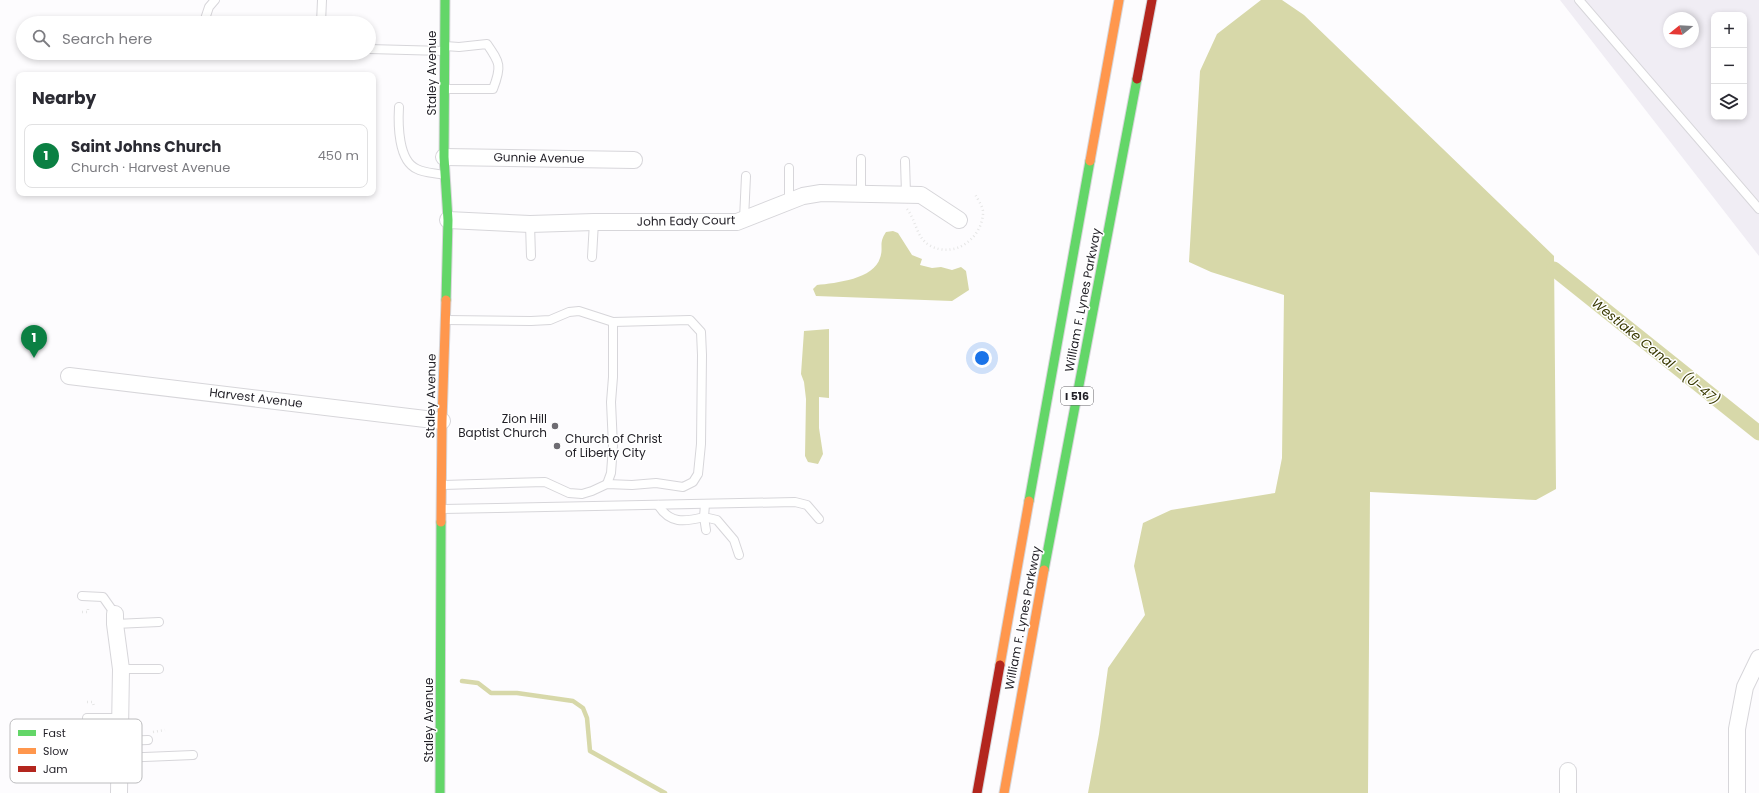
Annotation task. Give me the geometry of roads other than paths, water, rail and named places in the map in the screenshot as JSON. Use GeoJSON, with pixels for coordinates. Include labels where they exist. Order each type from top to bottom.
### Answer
{"type":"FeatureCollection","features":[{"type":"Feature","properties":{"kind":"main road","name":"Staley Avenue"},"geometry":{"type":"LineString","coordinates":[[440,793],[442,421],[448,220],[444,157],[445,0]]}},
{"type":"Feature","properties":{"kind":"main road","name":"William F. Lynes Parkway"},"geometry":{"type":"LineString","coordinates":[[978,793],[1119,0]]}},
{"type":"Feature","properties":{"kind":"main road","name":"William F. Lynes Parkway"},"geometry":{"type":"LineString","coordinates":[[1004,793],[1152,0]]}},
{"type":"Feature","properties":{"kind":"street","name":"Gunnie Avenue"},"geometry":{"type":"LineString","coordinates":[[444,157],[634,160]]}},
{"type":"Feature","properties":{"kind":"street","name":"John Eady Court"},"geometry":{"type":"LineString","coordinates":[[448,220],[530,224],[594,222],[737,222],[803,196],[821,193],[861,193],[905,200],[920,195],[959,220]]}},
{"type":"Feature","properties":{"kind":"street","name":"Harvest Avenue"},"geometry":{"type":"LineString","coordinates":[[69,376],[442,421]]}},
{"type":"Feature","properties":{"kind":"street"},"geometry":{"type":"LineString","coordinates":[[115,619],[121,669],[121,718]]}},
{"type":"Feature","properties":{"kind":"street"},"geometry":{"type":"LineString","coordinates":[[1737,793],[1737,729],[1745,687],[1759,658]]}},
{"type":"Feature","properties":{"kind":"street"},"geometry":{"type":"LineString","coordinates":[[1568,771],[1568,793]]}},
{"type":"Feature","properties":{"kind":"lane"},"geometry":{"type":"LineString","coordinates":[[206,16],[209,7],[214,0]]}},
{"type":"Feature","properties":{"kind":"lane"},"geometry":{"type":"LineString","coordinates":[[321,16],[322,0]]}},
{"type":"Feature","properties":{"kind":"lane"},"geometry":{"type":"LineString","coordinates":[[1579,0],[1759,209]]}},
{"type":"Feature","properties":{"kind":"lane"},"geometry":{"type":"LineString","coordinates":[[376,49],[445,49],[487,44],[497,58],[500,72],[493,89],[444,89]]}},
{"type":"Feature","properties":{"kind":"lane"},"geometry":{"type":"LineString","coordinates":[[399,107],[401,149],[407,161],[416,169],[445,175]]}},
{"type":"Feature","properties":{"kind":"lane"},"geometry":{"type":"LineString","coordinates":[[861,159],[861,193]]}},
{"type":"Feature","properties":{"kind":"lane"},"geometry":{"type":"LineString","coordinates":[[905,161],[905,200]]}},
{"type":"Feature","properties":{"kind":"lane"},"geometry":{"type":"LineString","coordinates":[[788,168],[788,201]]}},
{"type":"Feature","properties":{"kind":"lane"},"geometry":{"type":"LineString","coordinates":[[744,219],[746,176]]}},
{"type":"Feature","properties":{"kind":"lane"},"geometry":{"type":"LineString","coordinates":[[592,257],[594,222]]}},
{"type":"Feature","properties":{"kind":"lane"},"geometry":{"type":"LineString","coordinates":[[530,224],[531,256]]}},
{"type":"Feature","properties":{"kind":"lane"},"geometry":{"type":"LineString","coordinates":[[442,485],[545,482],[569,493],[582,494],[592,492],[607,484],[632,485],[656,483],[682,487],[693,482],[698,474],[701,444],[701,332],[690,320],[613,322],[579,311],[569,312],[550,320],[445,320]]}},
{"type":"Feature","properties":{"kind":"lane"},"geometry":{"type":"LineString","coordinates":[[607,484],[612,473],[613,446],[611,402],[613,377],[613,322]]}},
{"type":"Feature","properties":{"kind":"lane"},"geometry":{"type":"LineString","coordinates":[[442,509],[795,502],[807,505],[819,519]]}},
{"type":"Feature","properties":{"kind":"lane"},"geometry":{"type":"LineString","coordinates":[[658,504],[664,514],[671,519],[689,521],[704,517],[717,520],[734,540],[739,555]]}},
{"type":"Feature","properties":{"kind":"lane"},"geometry":{"type":"LineString","coordinates":[[705,504],[704,517],[706,530]]}},
{"type":"Feature","properties":{"kind":"lane"},"geometry":{"type":"LineString","coordinates":[[82,596],[103,597],[115,619],[159,622]]}},
{"type":"Feature","properties":{"kind":"lane"},"geometry":{"type":"LineString","coordinates":[[121,669],[159,668]]}},
{"type":"Feature","properties":{"kind":"lane"},"geometry":{"type":"LineString","coordinates":[[87,718],[121,718]]}},
{"type":"Feature","properties":{"kind":"lane"},"geometry":{"type":"LineString","coordinates":[[142,740],[148,740]]}},
{"type":"Feature","properties":{"kind":"lane"},"geometry":{"type":"LineString","coordinates":[[142,758],[193,755]]}},
{"type":"Feature","properties":{"kind":"waterway","name":"Westlake Canal - (U-47)"},"geometry":{"type":"LineString","coordinates":[[1554,269],[1759,433]]}},
{"type":"Feature","properties":{"kind":"waterway"},"geometry":{"type":"LineString","coordinates":[[462,681],[478,683],[491,693],[517,693],[573,701],[583,708],[587,718],[590,751],[665,793]]}},
{"type":"Feature","properties":{"kind":"place","name":"Saint Johns Church"},"geometry":{"type":"Point","coordinates":[34,358]}},
{"type":"Feature","properties":{"kind":"place","name":"Zion Hill Baptist Church"},"geometry":{"type":"Point","coordinates":[555,426]}},
{"type":"Feature","properties":{"kind":"place","name":"Church of Christ of Liberty City"},"geometry":{"type":"Point","coordinates":[557,446]}}]}
